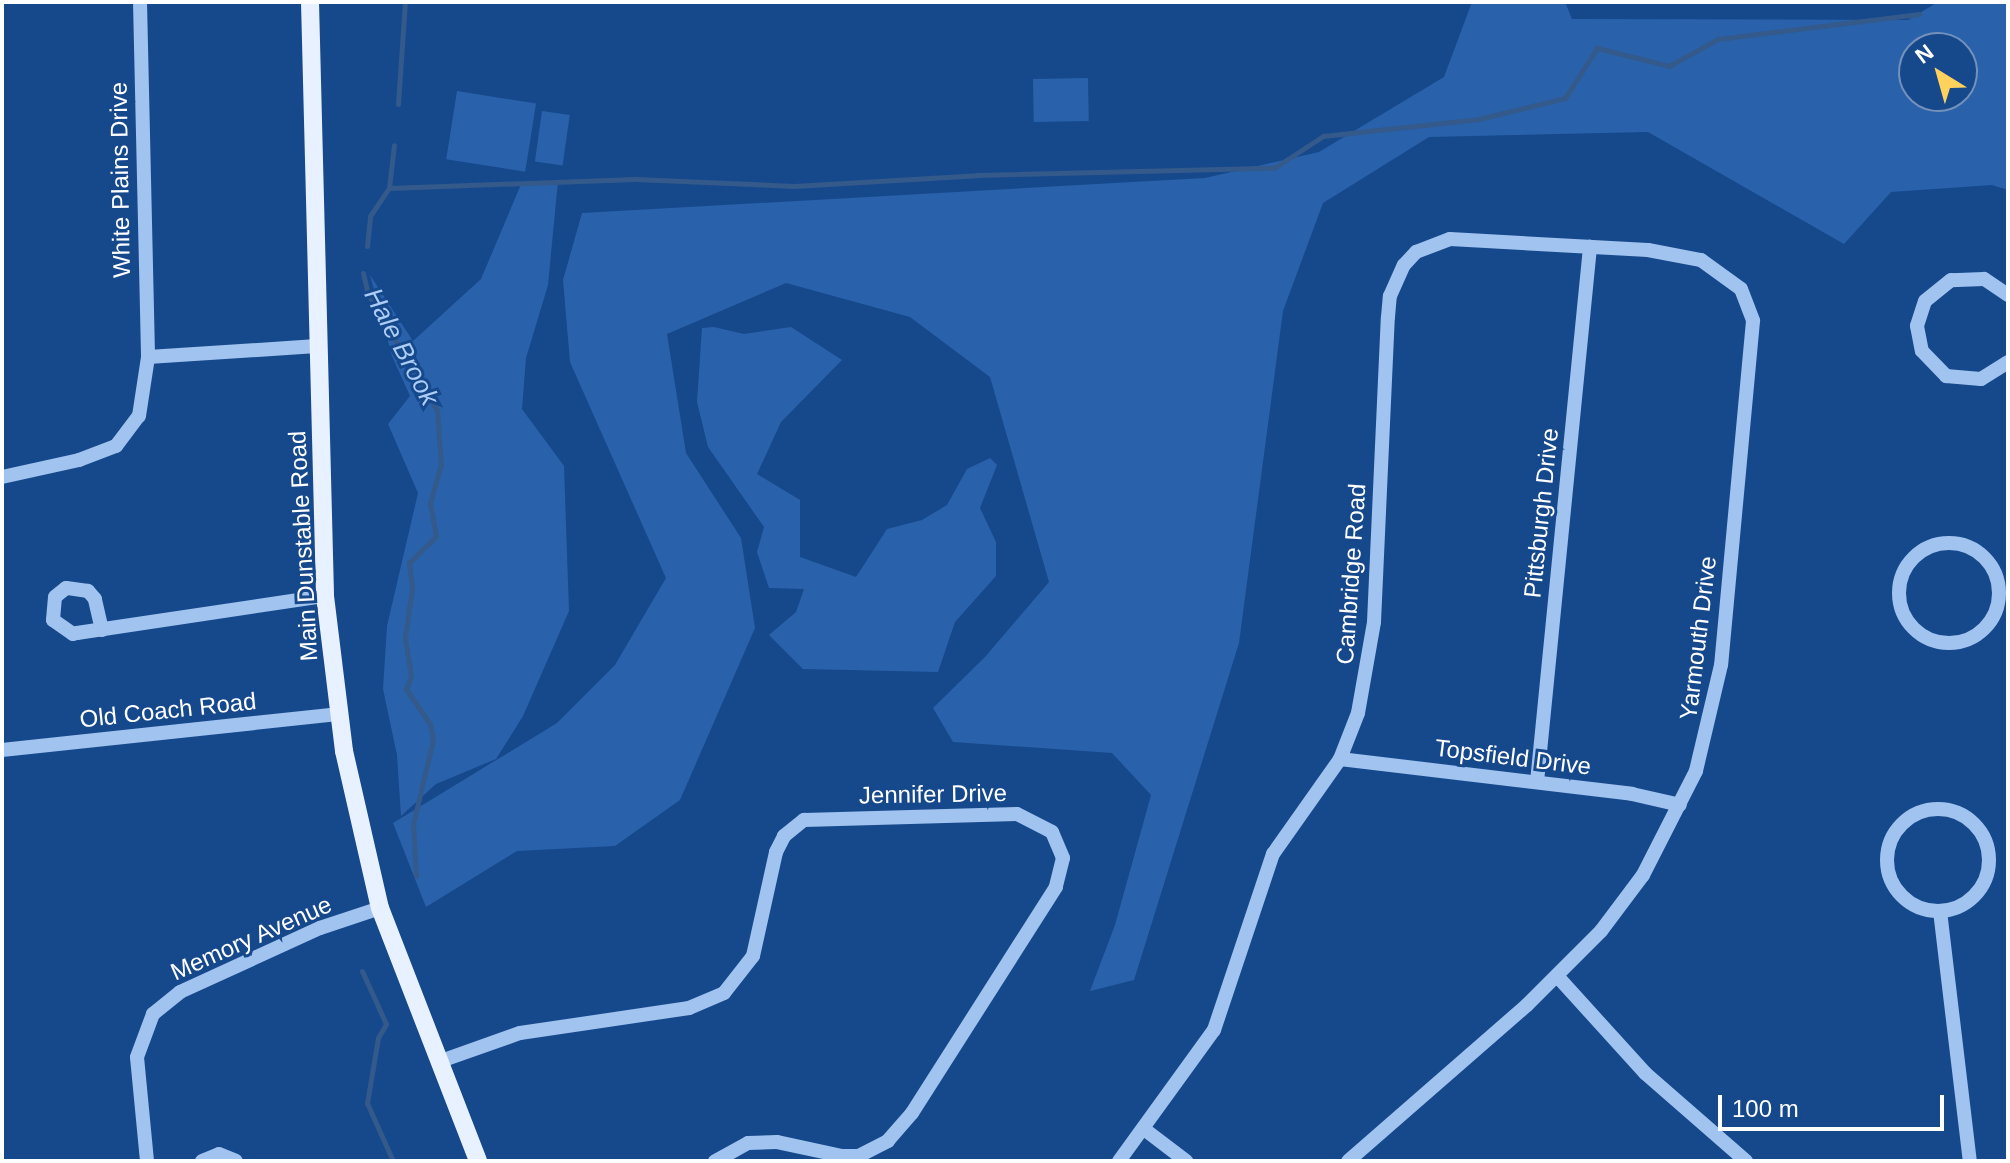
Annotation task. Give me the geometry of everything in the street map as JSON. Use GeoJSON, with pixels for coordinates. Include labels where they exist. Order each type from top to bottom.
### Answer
{"type":"FeatureCollection","features":[{"type":"Feature","properties":{"kind":"main road","name":"Main Dunstable Road"},"geometry":{"type":"LineString","coordinates":[[310,2],[325,596],[340,714],[380,908],[478,1161]]}},
{"type":"Feature","properties":{"kind":"street","name":"White Plains Drive"},"geometry":{"type":"LineString","coordinates":[[2,477],[79,460],[116,446],[139,416],[148,357],[140,2]]}},
{"type":"Feature","properties":{"kind":"street","name":"Cambridge Road"},"geometry":{"type":"LineString","coordinates":[[1119,1161],[1214,1030],[1273,854],[1294,818],[1340,759],[1370,662],[1385,352],[1395,279],[1416,252],[1450,239],[1590,247]]}},
{"type":"Feature","properties":{"kind":"street","name":"Pittsburgh Drive"},"geometry":{"type":"LineString","coordinates":[[1537,782],[1590,247]]}},
{"type":"Feature","properties":{"kind":"street","name":"Yarmouth Drive"},"geometry":{"type":"LineString","coordinates":[[1348,1161],[1558,977],[1621,908],[1680,805],[1716,702],[1753,321],[1741,289],[1716,266],[1680,254],[1590,247]]}},
{"type":"Feature","properties":{"kind":"street"},"geometry":{"type":"LineString","coordinates":[[2008,295],[1984,279],[1951,280],[1925,301],[1917,326],[1926,359],[1946,376],[1981,379],[2008,362]]}},
{"type":"Feature","properties":{"kind":"street"},"geometry":{"type":"LineString","coordinates":[[148,357],[317,346]]}},
{"type":"Feature","properties":{"kind":"street"},"geometry":{"type":"LineString","coordinates":[[1952,543],[1982,556],[1993,568],[2004,592],[1984,630],[1970,639],[1946,644],[1922,636],[1910,625],[1899,594],[1915,557],[1952,543]]}},
{"type":"Feature","properties":{"kind":"street"},"geometry":{"type":"LineString","coordinates":[[102,630],[325,596]]}},
{"type":"Feature","properties":{"kind":"street","name":"Old Coach Road"},"geometry":{"type":"LineString","coordinates":[[2,750],[340,714]]}},
{"type":"Feature","properties":{"kind":"street","name":"Topsfield Drive"},"geometry":{"type":"LineString","coordinates":[[1340,759],[1537,782],[1680,805]]}},
{"type":"Feature","properties":{"kind":"street"},"geometry":{"type":"LineString","coordinates":[[1934,809],[1951,810],[1972,822],[1989,857],[1976,894],[1940,911],[1914,905],[1900,895],[1886,863],[1892,837],[1902,823],[1934,809]]}},
{"type":"Feature","properties":{"kind":"street","name":"Jennifer Drive"},"geometry":{"type":"LineString","coordinates":[[438,1062],[520,1033],[689,1008],[724,993],[753,956],[776,852],[784,836],[804,820],[1017,814],[1052,832],[1063,858],[1056,887],[895,1134],[859,1156],[761,1141],[735,1148],[715,1161]]}},
{"type":"Feature","properties":{"kind":"street","name":"Memory Avenue"},"geometry":{"type":"LineString","coordinates":[[147,1161],[136,1067],[141,1034],[153,1014],[180,992],[320,928],[380,908]]}},
{"type":"Feature","properties":{"kind":"street"},"geometry":{"type":"LineString","coordinates":[[1940,911],[1970,1161]]}},
{"type":"Feature","properties":{"kind":"street"},"geometry":{"type":"LineString","coordinates":[[1558,977],[1645,1073],[1746,1161]]}},
{"type":"Feature","properties":{"kind":"street"},"geometry":{"type":"LineString","coordinates":[[1144,1129],[1186,1161]]}},
{"type":"Feature","properties":{"kind":"street"},"geometry":{"type":"LineString","coordinates":[[202,1161],[219,1154],[236,1161]]}},
{"type":"Feature","properties":{"kind":"shaded area"},"geometry":{"type":"Polygon","coordinates":[[[1472,2],[1565,2],[1572,19],[1908,20],[1938,2],[2008,2],[2008,190],[1992,185],[1891,192],[1844,244],[1648,132],[1429,137],[1323,203],[1283,311],[1239,643],[1134,980],[1090,991],[1115,925],[1151,795],[1112,753],[953,742],[933,708],[985,657],[1049,582],[990,377],[910,317],[786,283],[667,334],[686,453],[741,538],[755,628],[680,800],[615,846],[517,851],[426,907],[393,823],[557,723],[615,665],[666,578],[570,362],[563,280],[582,213],[1205,178],[1319,152],[1444,77],[1472,2]]]}},
{"type":"Feature","properties":{"kind":"shaded area"},"geometry":{"type":"Polygon","coordinates":[[[1088,78],[1089,121],[1034,122],[1033,79],[1088,78]]]}},
{"type":"Feature","properties":{"kind":"shaded area"},"geometry":{"type":"Polygon","coordinates":[[[457,91],[536,104],[525,172],[446,159],[457,91]]]}},
{"type":"Feature","properties":{"kind":"shaded area"},"geometry":{"type":"Polygon","coordinates":[[[542,111],[570,115],[563,165],[535,162],[542,111]]]}},
{"type":"Feature","properties":{"kind":"shaded area"},"geometry":{"type":"Polygon","coordinates":[[[558,181],[548,285],[526,358],[522,409],[564,466],[569,611],[523,716],[496,759],[436,784],[401,816],[397,755],[383,689],[387,626],[418,493],[388,424],[410,396],[392,356],[370,275],[413,341],[481,279],[522,182],[558,181]]]}},
{"type":"Feature","properties":{"kind":"shaded area"},"geometry":{"type":"Polygon","coordinates":[[[714,327],[744,334],[791,327],[842,360],[781,422],[757,474],[800,500],[800,557],[856,577],[887,529],[922,520],[947,505],[967,469],[990,458],[997,465],[980,508],[996,542],[996,576],[955,622],[938,672],[803,669],[769,635],[796,612],[804,589],[769,588],[757,552],[764,527],[708,447],[697,402],[702,328],[714,327]]]}},
{"type":"Feature","properties":{"kind":"waterway","name":"Hale Brook"},"geometry":{"type":"LineString","coordinates":[[398,104],[405,2]]}},
{"type":"Feature","properties":{"kind":"waterway"},"geometry":{"type":"LineString","coordinates":[[389,188],[635,179],[794,186],[977,175],[1274,168],[1323,136],[1479,119],[1565,98],[1597,48],[1669,66],[1718,39],[1919,14]]}},
{"type":"Feature","properties":{"kind":"waterway","name":"Hale Brook"},"geometry":{"type":"LineString","coordinates":[[367,246],[370,216],[389,188],[394,145]]}},
{"type":"Feature","properties":{"kind":"waterway","name":"Hale Brook"},"geometry":{"type":"LineString","coordinates":[[363,273],[368,294],[437,410],[441,464],[430,503],[436,536],[409,563],[412,588],[405,638],[411,676],[406,689],[430,724],[433,740],[413,824],[416,876]]}},
{"type":"Feature","properties":{"kind":"waterway","name":"Hale Brook"},"geometry":{"type":"LineString","coordinates":[[362,971],[386,1024],[378,1038],[367,1103],[393,1161]]}}]}
